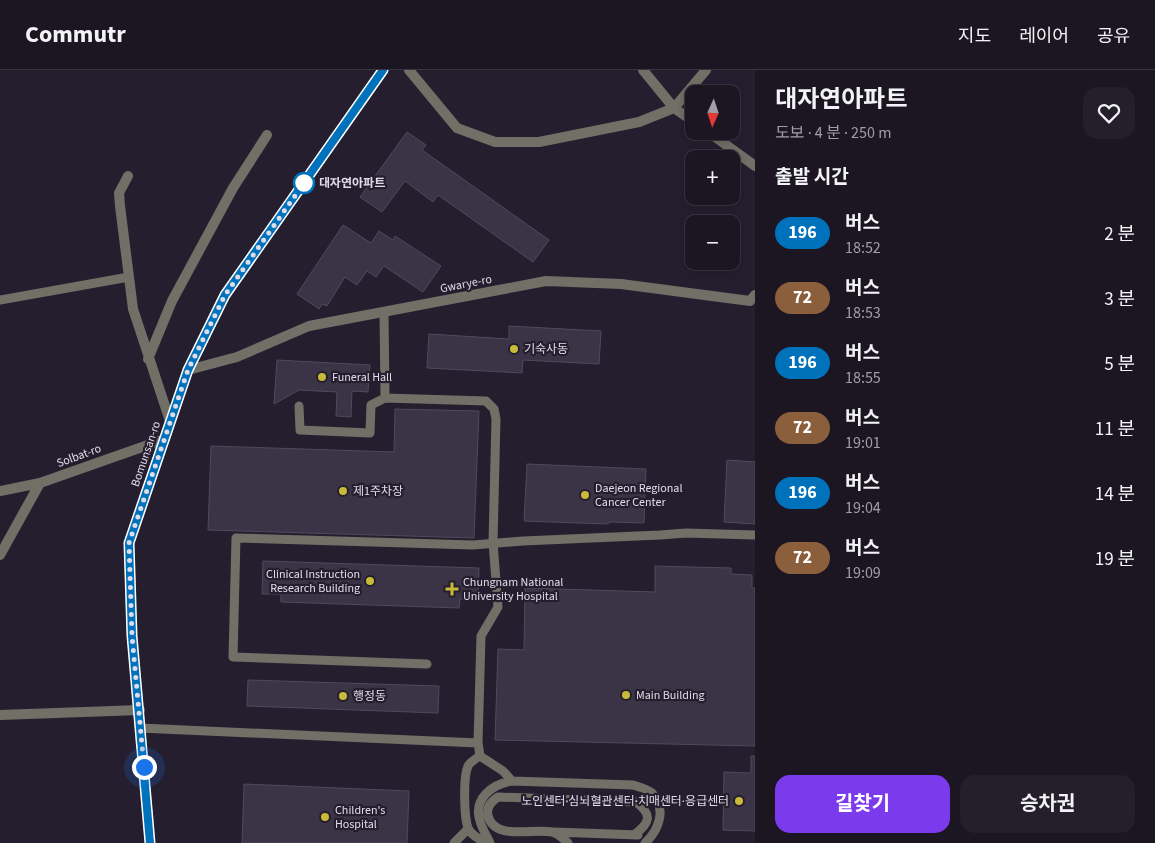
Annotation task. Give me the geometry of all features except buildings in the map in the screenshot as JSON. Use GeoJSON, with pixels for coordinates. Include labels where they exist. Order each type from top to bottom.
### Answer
{"type":"FeatureCollection","features":[{"type":"Feature","properties":{"kind":"main road","name":"Bomunsan-ro"},"geometry":{"type":"LineString","coordinates":[[150,843],[140,710],[132,636],[129,543],[188,370],[225,295],[383,70]]}},
{"type":"Feature","properties":{"kind":"street"},"geometry":{"type":"LineString","coordinates":[[409,70],[457,128],[495,142],[539,142],[639,122],[674,108],[706,70]]}},
{"type":"Feature","properties":{"kind":"street"},"geometry":{"type":"LineString","coordinates":[[643,70],[674,108],[685,116]]}},
{"type":"Feature","properties":{"kind":"street"},"geometry":{"type":"LineString","coordinates":[[148,359],[172,301],[233,188],[267,135]]}},
{"type":"Feature","properties":{"kind":"street"},"geometry":{"type":"LineString","coordinates":[[719,140],[755,166]]}},
{"type":"Feature","properties":{"kind":"street"},"geometry":{"type":"LineString","coordinates":[[128,176],[119,193],[133,310],[170,421]]}},
{"type":"Feature","properties":{"kind":"street","name":"Gwarye-ro"},"geometry":{"type":"LineString","coordinates":[[188,370],[237,357],[309,326],[546,281],[621,284],[750,301],[755,295]]}},
{"type":"Feature","properties":{"kind":"street","name":"Solbat-ro"},"geometry":{"type":"LineString","coordinates":[[0,491],[40,483],[164,439]]}},
{"type":"Feature","properties":{"kind":"street"},"geometry":{"type":"LineString","coordinates":[[0,555],[40,483]]}},
{"type":"Feature","properties":{"kind":"street"},"geometry":{"type":"LineString","coordinates":[[0,715],[140,710]]}},
{"type":"Feature","properties":{"kind":"lane"},"geometry":{"type":"LineString","coordinates":[[0,300],[129,277]]}},
{"type":"Feature","properties":{"kind":"lane"},"geometry":{"type":"LineString","coordinates":[[384,312],[385,398]]}},
{"type":"Feature","properties":{"kind":"lane"},"geometry":{"type":"LineString","coordinates":[[300,406],[300,430],[370,433],[371,405],[385,398],[486,401],[494,409],[496,419],[493,542],[498,607],[481,636],[478,743],[480,756],[503,771],[512,781]]}},
{"type":"Feature","properties":{"kind":"lane"},"geometry":{"type":"LineString","coordinates":[[426,664],[232,657],[236,538],[473,545],[493,542],[660,536],[686,533],[755,535]]}},
{"type":"Feature","properties":{"kind":"lane"},"geometry":{"type":"LineString","coordinates":[[140,728],[478,743]]}},
{"type":"Feature","properties":{"kind":"lane"},"geometry":{"type":"LineString","coordinates":[[480,756],[469,764],[466,774],[466,814],[468,829],[476,838],[486,843]]}},
{"type":"Feature","properties":{"kind":"lane"},"geometry":{"type":"LineString","coordinates":[[490,843],[480,820],[480,806],[483,796],[492,787],[502,782],[512,781],[633,785],[651,791],[659,805],[660,820],[654,835],[645,843]]}},
{"type":"Feature","properties":{"kind":"lane"},"geometry":{"type":"LineString","coordinates":[[634,835],[644,827],[648,818],[646,809],[636,802],[498,797],[490,803],[487,814],[491,824],[501,830],[634,835],[654,835]]}},
{"type":"Feature","properties":{"kind":"lane"},"geometry":{"type":"LineString","coordinates":[[454,843],[468,829]]}},
{"type":"Feature","properties":{"kind":"lane"},"geometry":{"type":"LineString","coordinates":[[554,832],[568,843]]}},
{"type":"Feature","properties":{"kind":"bus line","name":"196"},"geometry":{"type":"LineString","coordinates":[[150,843],[140,710],[132,636],[129,543],[188,370],[225,295],[383,70]]}},
{"type":"Feature","properties":{"kind":"place","name":"대자연아파트"},"geometry":{"type":"Point","coordinates":[304,183]}},
{"type":"Feature","properties":{"kind":"place","name":"기숙사동"},"geometry":{"type":"Point","coordinates":[514,349]}},
{"type":"Feature","properties":{"kind":"place","name":"Funeral Hall"},"geometry":{"type":"Point","coordinates":[322,377]}},
{"type":"Feature","properties":{"kind":"place","name":"제1주차장"},"geometry":{"type":"Point","coordinates":[343,491]}},
{"type":"Feature","properties":{"kind":"place","name":"Daejeon Regional Cancer Center"},"geometry":{"type":"Point","coordinates":[585,495]}},
{"type":"Feature","properties":{"kind":"place","name":"Clinical Instruction Research Building"},"geometry":{"type":"Point","coordinates":[370,581]}},
{"type":"Feature","properties":{"kind":"place","name":"Chungnam National University Hospital"},"geometry":{"type":"Point","coordinates":[452,589]}},
{"type":"Feature","properties":{"kind":"place","name":"Main Building"},"geometry":{"type":"Point","coordinates":[626,695]}},
{"type":"Feature","properties":{"kind":"place","name":"행정동"},"geometry":{"type":"Point","coordinates":[343,696]}},
{"type":"Feature","properties":{"kind":"place","name":"노인센터·심뇌혈관센터·치매센터·응급센터"},"geometry":{"type":"Point","coordinates":[739,801]}},
{"type":"Feature","properties":{"kind":"place","name":"Children's Hospital"},"geometry":{"type":"Point","coordinates":[325,817]}},
{"type":"Feature","properties":{"kind":"route"},"geometry":{"type":"LineString","coordinates":[[144,767],[132,636],[129,543],[188,370],[225,295],[304,183]]}}]}
